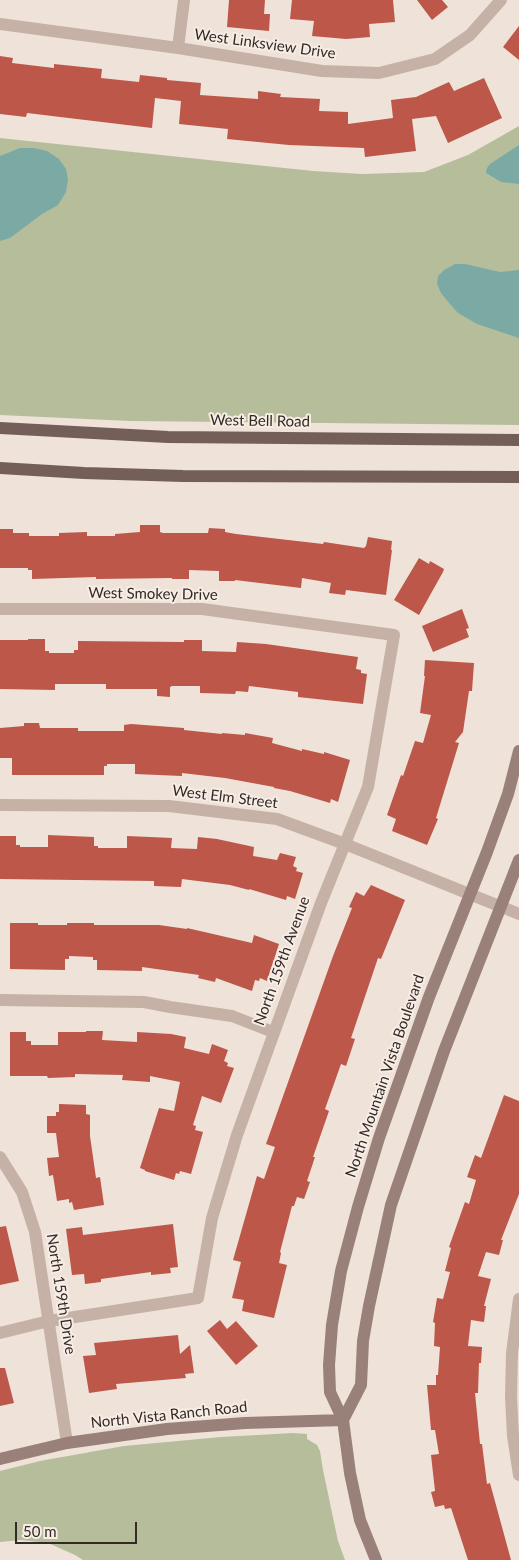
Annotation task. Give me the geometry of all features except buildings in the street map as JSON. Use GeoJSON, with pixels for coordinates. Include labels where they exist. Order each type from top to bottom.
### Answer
{"type":"FeatureCollection","features":[{"type":"Feature","properties":{"kind":"main road","name":"West Bell Road"},"geometry":{"type":"LineString","coordinates":[[0,428],[82,434],[168,437],[519,440]]}},
{"type":"Feature","properties":{"kind":"main road"},"geometry":{"type":"LineString","coordinates":[[0,468],[166,475],[519,477]]}},
{"type":"Feature","properties":{"kind":"street"},"geometry":{"type":"LineString","coordinates":[[178,48],[184,0]]}},
{"type":"Feature","properties":{"kind":"street","name":"West Linksview Drive"},"geometry":{"type":"LineString","coordinates":[[0,24],[178,48],[322,71],[379,73],[435,59],[470,36],[501,0]]}},
{"type":"Feature","properties":{"kind":"street","name":"West Smokey Drive"},"geometry":{"type":"LineString","coordinates":[[0,608],[202,610],[394,635]]}},
{"type":"Feature","properties":{"kind":"street","name":"North 159th Avenue"},"geometry":{"type":"LineString","coordinates":[[49,1321],[198,1298],[212,1218],[237,1135],[321,903],[368,787],[394,635]]}},
{"type":"Feature","properties":{"kind":"street","name":"North Mountain Vista Boulevard"},"geometry":{"type":"LineString","coordinates":[[376,1560],[360,1520],[350,1473],[343,1420],[330,1392],[329,1365],[332,1325],[341,1271],[379,1138],[426,1006],[508,794],[519,751]]}},
{"type":"Feature","properties":{"kind":"street","name":"West Elm Street"},"geometry":{"type":"LineString","coordinates":[[0,805],[169,806],[277,819],[345,844],[519,914]]}},
{"type":"Feature","properties":{"kind":"street"},"geometry":{"type":"LineString","coordinates":[[343,1420],[361,1385],[363,1341],[368,1306],[391,1205],[444,1051],[519,860]]}},
{"type":"Feature","properties":{"kind":"street"},"geometry":{"type":"LineString","coordinates":[[0,1000],[144,1002],[232,1016],[273,1032]]}},
{"type":"Feature","properties":{"kind":"street","name":"North 159th Drive"},"geometry":{"type":"LineString","coordinates":[[0,1157],[22,1192],[35,1232],[68,1443]]}},
{"type":"Feature","properties":{"kind":"street"},"geometry":{"type":"LineString","coordinates":[[519,1299],[512,1353],[510,1396],[513,1436],[519,1475]]}},
{"type":"Feature","properties":{"kind":"street"},"geometry":{"type":"LineString","coordinates":[[0,1333],[49,1321]]}},
{"type":"Feature","properties":{"kind":"street","name":"North Vista Ranch Road"},"geometry":{"type":"LineString","coordinates":[[0,1458],[68,1443],[166,1429],[245,1423],[343,1420]]}},
{"type":"Feature","properties":{"kind":"green space"},"geometry":{"type":"Polygon","coordinates":[[[519,126],[519,425],[130,421],[0,415],[0,138],[313,171],[362,174],[424,172],[468,155],[519,126]]]}},
{"type":"Feature","properties":{"kind":"green space"},"geometry":{"type":"Polygon","coordinates":[[[307,1434],[307,1439],[317,1445],[320,1451],[338,1541],[345,1560],[83,1560],[48,1543],[21,1540],[0,1542],[0,1471],[40,1461],[124,1446],[221,1437],[307,1434]]]}},
{"type":"Feature","properties":{"kind":"water"},"geometry":{"type":"Polygon","coordinates":[[[519,145],[519,184],[501,182],[486,173],[490,164],[519,145]]]}},
{"type":"Feature","properties":{"kind":"water"},"geometry":{"type":"Polygon","coordinates":[[[20,148],[34,148],[47,151],[59,159],[66,169],[68,180],[66,192],[58,205],[42,214],[10,238],[0,241],[0,156],[20,148]]]}},
{"type":"Feature","properties":{"kind":"water"},"geometry":{"type":"Polygon","coordinates":[[[455,264],[465,264],[500,272],[519,270],[519,338],[477,324],[458,313],[449,303],[437,284],[438,276],[455,264]]]}}]}
